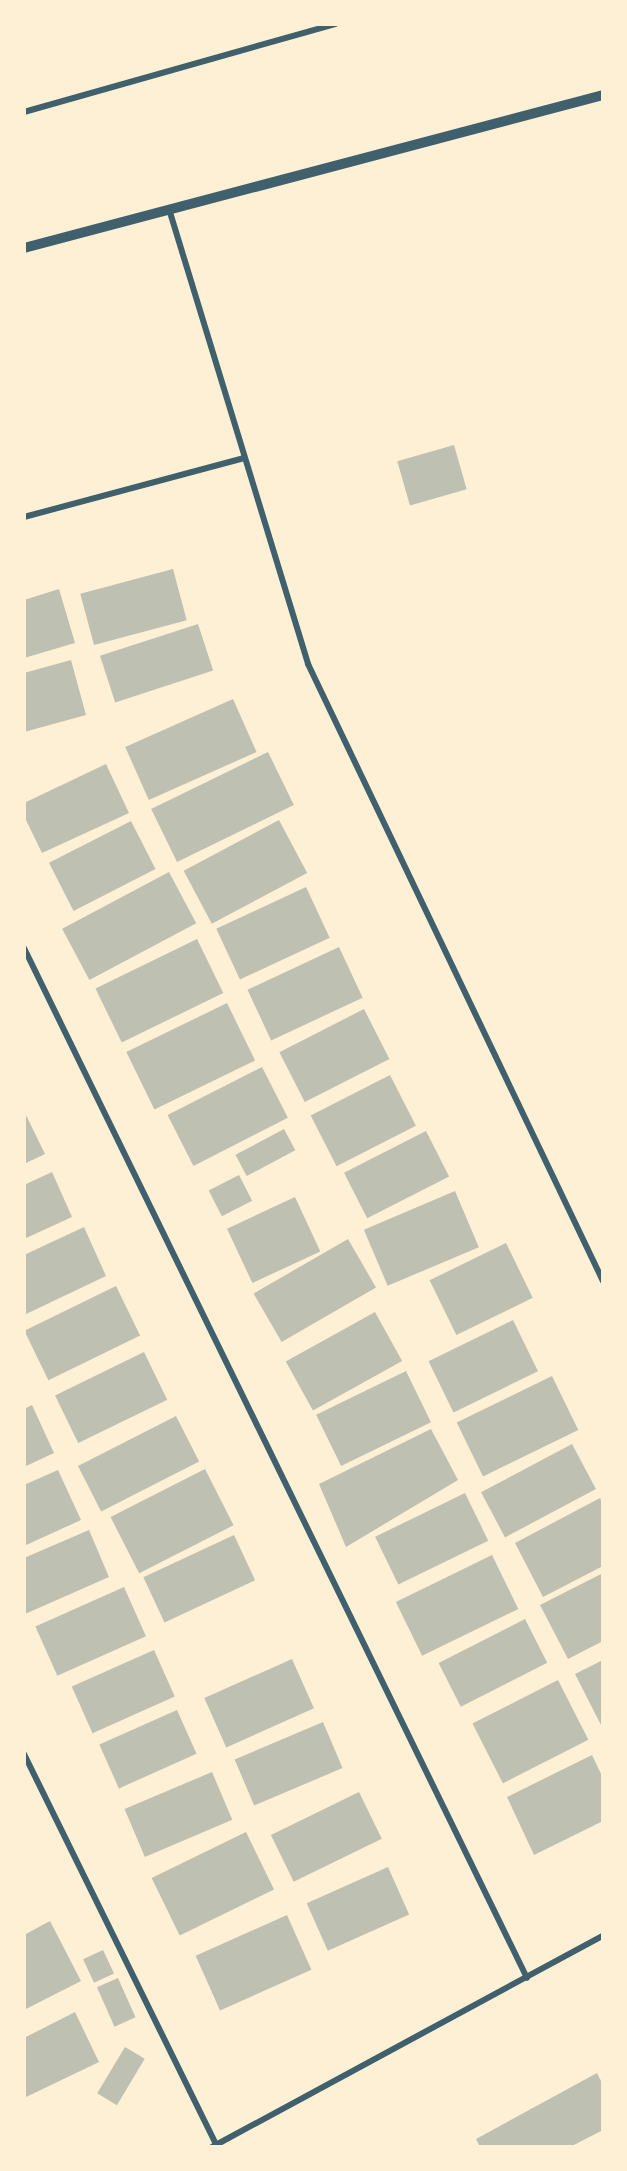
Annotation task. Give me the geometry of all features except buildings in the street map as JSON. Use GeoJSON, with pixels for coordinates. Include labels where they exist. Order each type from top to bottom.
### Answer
{"type":"FeatureCollection","features":[{"type":"Feature","properties":{"kind":"street"},"geometry":{"type":"LineString","coordinates":[[24,112],[336,24]]}},
{"type":"Feature","properties":{"kind":"street"},"geometry":{"type":"LineString","coordinates":[[24,248],[603,95]]}},
{"type":"Feature","properties":{"kind":"street"},"geometry":{"type":"LineString","coordinates":[[169,208],[308,664],[603,1281]]}},
{"type":"Feature","properties":{"kind":"street"},"geometry":{"type":"LineString","coordinates":[[24,517],[244,458]]}},
{"type":"Feature","properties":{"kind":"street"},"geometry":{"type":"LineString","coordinates":[[24,948],[528,1978]]}},
{"type":"Feature","properties":{"kind":"street"},"geometry":{"type":"LineString","coordinates":[[24,1754],[214,2146],[603,1936]]}}]}
